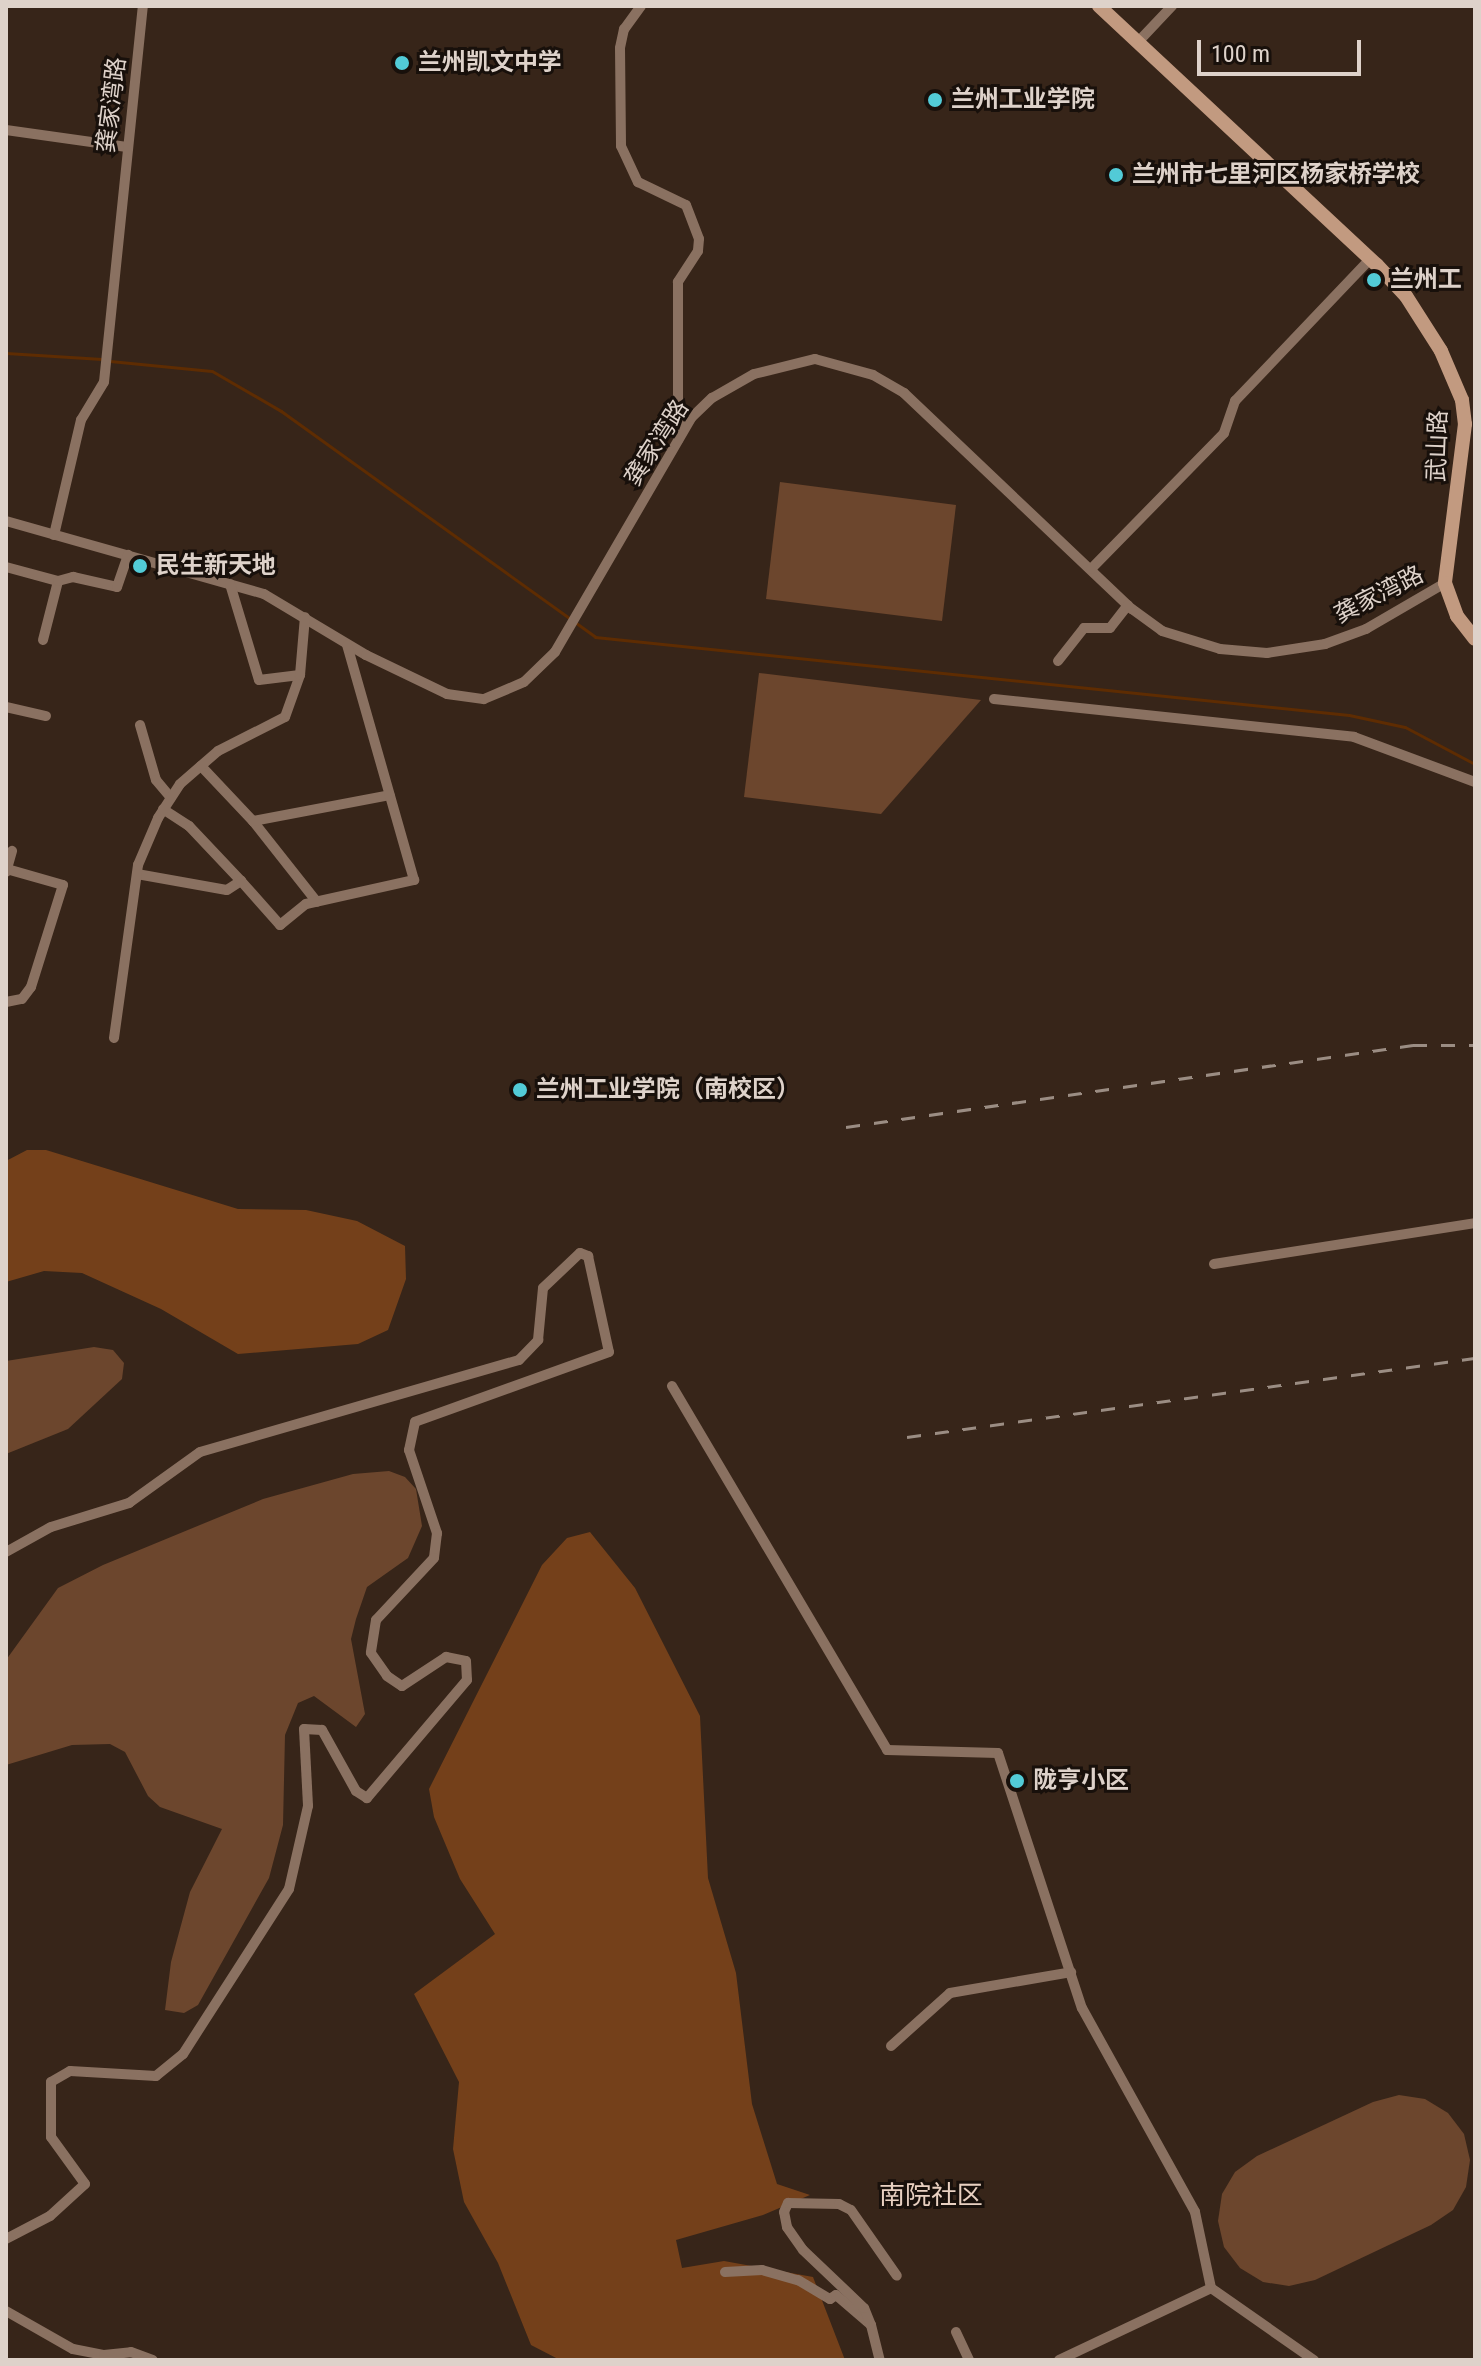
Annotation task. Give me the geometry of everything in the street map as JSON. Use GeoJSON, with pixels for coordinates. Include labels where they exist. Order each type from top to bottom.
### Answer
{"type":"FeatureCollection","features":[{"type":"Feature","properties":{"kind":"main road","name":"武山路"},"geometry":{"type":"LineString","coordinates":[[1099,6],[1370,259],[1425,324],[1462,400],[1463,458],[1445,583]]}},
{"type":"Feature","properties":{"kind":"main road"},"geometry":{"type":"LineString","coordinates":[[1445,583],[1457,616],[1475,639]]}},
{"type":"Feature","properties":{"kind":"street","name":"龚家湾路"},"geometry":{"type":"LineString","coordinates":[[54,535],[81,420],[104,382],[143,6]]}},
{"type":"Feature","properties":{"kind":"street"},"geometry":{"type":"LineString","coordinates":[[641,6],[624,29],[620,48],[621,146],[638,182],[686,205],[699,239],[698,251],[678,282],[678,442]]}},
{"type":"Feature","properties":{"kind":"street"},"geometry":{"type":"LineString","coordinates":[[1138,42],[1172,6]]}},
{"type":"Feature","properties":{"kind":"street"},"geometry":{"type":"LineString","coordinates":[[6,130],[127,147]]}},
{"type":"Feature","properties":{"kind":"street"},"geometry":{"type":"LineString","coordinates":[[1091,569],[1224,433],[1235,401],[1370,259]]}},
{"type":"Feature","properties":{"kind":"street","name":"龚家湾路"},"geometry":{"type":"LineString","coordinates":[[6,521],[264,594],[347,645],[447,694],[484,699],[541,670],[565,635],[691,418],[712,398],[754,374],[815,359],[843,364],[904,393],[1128,605],[1162,631],[1220,649],[1267,653],[1325,644],[1366,629],[1445,583]]}},
{"type":"Feature","properties":{"kind":"street"},"geometry":{"type":"LineString","coordinates":[[6,567],[58,581],[73,577],[117,587],[128,555]]}},
{"type":"Feature","properties":{"kind":"street"},"geometry":{"type":"LineString","coordinates":[[43,640],[58,581]]}},
{"type":"Feature","properties":{"kind":"street"},"geometry":{"type":"LineString","coordinates":[[230,584],[259,680],[300,675]]}},
{"type":"Feature","properties":{"kind":"street"},"geometry":{"type":"LineString","coordinates":[[1058,661],[1084,628],[1110,628],[1128,605]]}},
{"type":"Feature","properties":{"kind":"street"},"geometry":{"type":"LineString","coordinates":[[114,1038],[137,874],[163,809],[218,751],[285,717],[300,675],[305,617]]}},
{"type":"Feature","properties":{"kind":"street"},"geometry":{"type":"LineString","coordinates":[[163,809],[189,826],[280,925],[317,902],[414,880],[347,645]]}},
{"type":"Feature","properties":{"kind":"street"},"geometry":{"type":"LineString","coordinates":[[994,699],[1354,737],[1475,784]]}},
{"type":"Feature","properties":{"kind":"street"},"geometry":{"type":"LineString","coordinates":[[6,707],[46,716]]}},
{"type":"Feature","properties":{"kind":"street"},"geometry":{"type":"LineString","coordinates":[[140,725],[156,780],[171,798]]}},
{"type":"Feature","properties":{"kind":"street"},"geometry":{"type":"LineString","coordinates":[[201,766],[253,821],[317,902]]}},
{"type":"Feature","properties":{"kind":"street"},"geometry":{"type":"LineString","coordinates":[[253,821],[390,795]]}},
{"type":"Feature","properties":{"kind":"street"},"geometry":{"type":"LineString","coordinates":[[6,1002],[22,999],[31,987],[63,885],[6,870],[12,851]]}},
{"type":"Feature","properties":{"kind":"street"},"geometry":{"type":"LineString","coordinates":[[137,874],[227,890],[241,881]]}},
{"type":"Feature","properties":{"kind":"street"},"geometry":{"type":"LineString","coordinates":[[1214,1264],[1475,1223]]}},
{"type":"Feature","properties":{"kind":"street"},"geometry":{"type":"LineString","coordinates":[[6,1552],[51,1527],[129,1503],[200,1452],[519,1360],[538,1340],[543,1288],[580,1253],[588,1256],[609,1352],[415,1422],[409,1450],[437,1533],[434,1558],[376,1620],[371,1653],[387,1676],[402,1686],[446,1657],[466,1661],[467,1680],[367,1798],[356,1791],[322,1730],[304,1729],[308,1806],[289,1889],[183,2054],[156,2076],[70,2071],[51,2082],[51,2137],[85,2184],[50,2216],[6,2239]]}},
{"type":"Feature","properties":{"kind":"street"},"geometry":{"type":"LineString","coordinates":[[672,1386],[887,1750],[998,1753],[1082,2008],[1195,2212],[1211,2288],[1314,2360]]}},
{"type":"Feature","properties":{"kind":"street"},"geometry":{"type":"LineString","coordinates":[[891,2046],[950,1993],[1071,1972]]}},
{"type":"Feature","properties":{"kind":"street"},"geometry":{"type":"LineString","coordinates":[[880,2360],[864,2308],[787,2227],[788,2203],[839,2204],[851,2210],[897,2276]]}},
{"type":"Feature","properties":{"kind":"street"},"geometry":{"type":"LineString","coordinates":[[725,2272],[762,2270],[798,2280],[830,2299],[836,2295],[871,2325]]}},
{"type":"Feature","properties":{"kind":"street"},"geometry":{"type":"LineString","coordinates":[[1059,2360],[1211,2288]]}},
{"type":"Feature","properties":{"kind":"street"},"geometry":{"type":"LineString","coordinates":[[6,2311],[73,2349],[104,2355],[131,2352],[153,2360]]}},
{"type":"Feature","properties":{"kind":"street"},"geometry":{"type":"LineString","coordinates":[[956,2332],[969,2360]]}},
{"type":"Feature","properties":{"kind":"shaded area"},"geometry":{"type":"Polygon","coordinates":[[[780,482],[956,505],[942,621],[766,599],[780,482]]]}},
{"type":"Feature","properties":{"kind":"shaded area"},"geometry":{"type":"Polygon","coordinates":[[[759,673],[981,700],[881,814],[744,797],[759,673]]]}},
{"type":"Feature","properties":{"kind":"shaded area"},"geometry":{"type":"Polygon","coordinates":[[[27,1150],[46,1150],[238,1209],[306,1210],[357,1221],[405,1246],[406,1279],[388,1330],[358,1344],[238,1354],[161,1309],[82,1273],[44,1271],[6,1282],[6,1161],[27,1150]]]}},
{"type":"Feature","properties":{"kind":"shaded area"},"geometry":{"type":"Polygon","coordinates":[[[94,1347],[113,1350],[124,1363],[122,1379],[68,1429],[6,1454],[6,1361],[94,1347]]]}},
{"type":"Feature","properties":{"kind":"shaded area"},"geometry":{"type":"Polygon","coordinates":[[[389,1471],[405,1477],[416,1489],[422,1526],[408,1558],[367,1587],[356,1619],[351,1639],[365,1714],[356,1727],[314,1696],[298,1703],[285,1735],[283,1825],[269,1878],[198,2005],[184,2013],[165,2010],[171,1962],[190,1892],[222,1829],[160,1807],[148,1796],[125,1752],[110,1744],[72,1745],[6,1765],[6,1660],[58,1588],[103,1565],[263,1499],[353,1474],[389,1471]]]}},
{"type":"Feature","properties":{"kind":"shaded area"},"geometry":{"type":"Polygon","coordinates":[[[590,1532],[635,1588],[700,1716],[708,1878],[736,1973],[752,2104],[777,2184],[810,2195],[763,2215],[676,2240],[682,2268],[724,2261],[813,2277],[845,2360],[560,2360],[531,2345],[498,2263],[464,2202],[453,2149],[459,2082],[414,1994],[495,1934],[460,1879],[434,1817],[429,1789],[542,1565],[567,1538],[590,1532]]]}},
{"type":"Feature","properties":{"kind":"shaded area"},"geometry":{"type":"Polygon","coordinates":[[[1399,2095],[1425,2099],[1448,2113],[1464,2134],[1470,2160],[1466,2187],[1453,2210],[1431,2225],[1315,2280],[1289,2286],[1263,2282],[1240,2268],[1224,2247],[1218,2221],[1222,2194],[1235,2172],[1257,2156],[1373,2102],[1399,2095]]]}},
{"type":"Feature","properties":{"kind":"waterway"},"geometry":{"type":"LineString","coordinates":[[6,353],[102,359]]}},
{"type":"Feature","properties":{"kind":"waterway"},"geometry":{"type":"LineString","coordinates":[[110,361],[212,371],[281,411],[595,637],[1349,715],[1405,727],[1475,764]]}},
{"type":"Feature","properties":{"kind":"railway"},"geometry":{"type":"LineString","coordinates":[[846,1127],[1413,1045],[1475,1045]]}},
{"type":"Feature","properties":{"kind":"railway"},"geometry":{"type":"LineString","coordinates":[[907,1437],[1475,1358]]}},
{"type":"Feature","properties":{"kind":"place","name":"兰州凯文中学"},"geometry":{"type":"Point","coordinates":[402,63]}},
{"type":"Feature","properties":{"kind":"place","name":"兰州工业学院"},"geometry":{"type":"Point","coordinates":[935,100]}},
{"type":"Feature","properties":{"kind":"place","name":"兰州市七里河区杨家桥学校"},"geometry":{"type":"Point","coordinates":[1116,175]}},
{"type":"Feature","properties":{"kind":"place","name":"兰州工"},"geometry":{"type":"Point","coordinates":[1374,280]}},
{"type":"Feature","properties":{"kind":"place","name":"民生新天地"},"geometry":{"type":"Point","coordinates":[140,566]}},
{"type":"Feature","properties":{"kind":"place","name":"兰州工业学院（南校区）"},"geometry":{"type":"Point","coordinates":[520,1090]}},
{"type":"Feature","properties":{"kind":"place","name":"陇亨小区"},"geometry":{"type":"Point","coordinates":[1017,1781]}},
{"type":"Feature","properties":{"kind":"district","name":"南院社区"},"geometry":{"type":"Point","coordinates":[931,2196]}}]}
